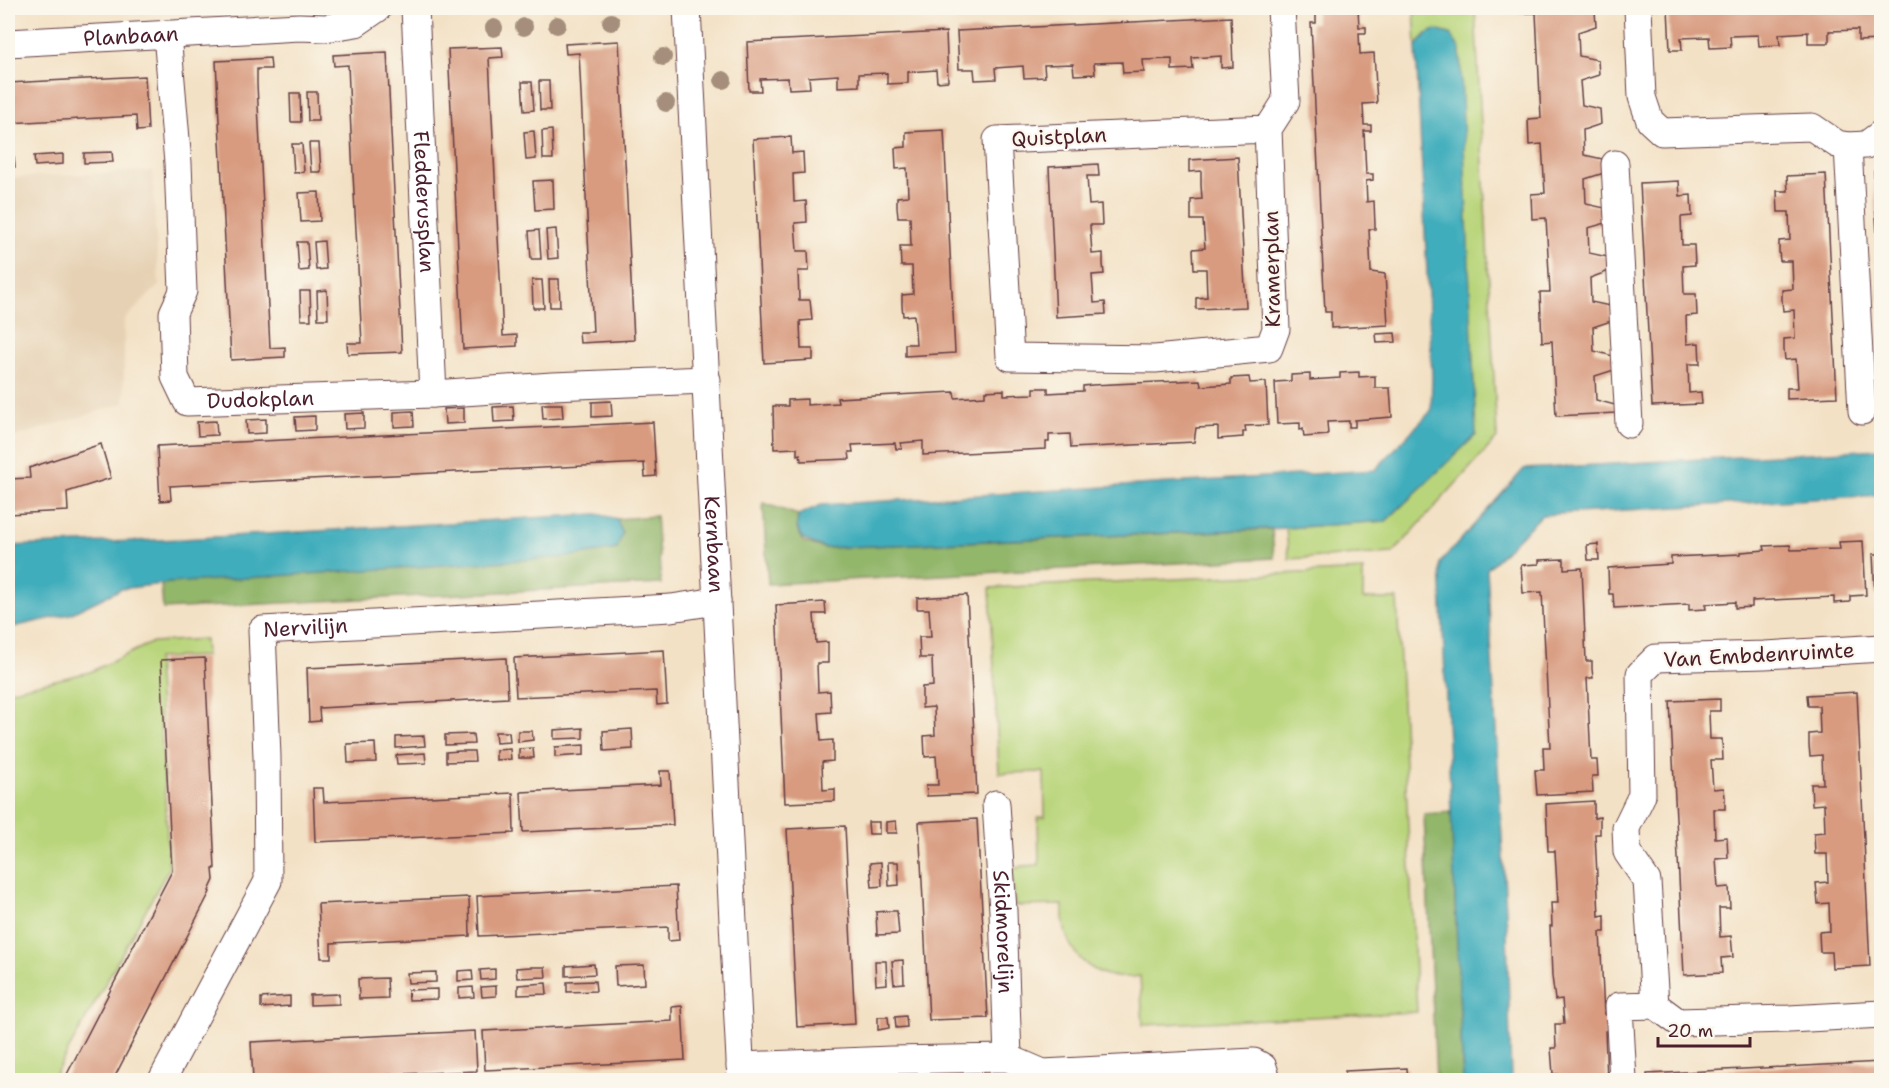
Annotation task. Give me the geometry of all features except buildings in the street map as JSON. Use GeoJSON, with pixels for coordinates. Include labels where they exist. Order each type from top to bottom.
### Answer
{"type":"FeatureCollection","features":[{"type":"Feature","properties":{"kind":"street","name":"Planbaan"},"geometry":{"type":"LineString","coordinates":[[8,44],[299,27],[324,18],[356,23],[378,8]]}},
{"type":"Feature","properties":{"kind":"street","name":"Fledderusplan"},"geometry":{"type":"LineString","coordinates":[[415,8],[433,394]]}},
{"type":"Feature","properties":{"kind":"street","name":"Kernbaan"},"geometry":{"type":"LineString","coordinates":[[687,8],[740,1073]]}},
{"type":"Feature","properties":{"kind":"street"},"geometry":{"type":"LineString","coordinates":[[1268,129],[1286,101],[1281,8]]}},
{"type":"Feature","properties":{"kind":"street"},"geometry":{"type":"LineString","coordinates":[[1638,8],[1642,97],[1650,121],[1662,132],[1812,127],[1837,144],[1848,146],[1866,145],[1881,133]]}},
{"type":"Feature","properties":{"kind":"street","name":"Dudokplan"},"geometry":{"type":"LineString","coordinates":[[167,34],[178,163],[183,291],[173,313],[175,377],[187,402],[433,394],[552,386],[707,381]]}},
{"type":"Feature","properties":{"kind":"street","name":"Kramerplan"},"geometry":{"type":"LineString","coordinates":[[1010,357],[1155,359],[1269,348],[1276,329],[1268,129]]}},
{"type":"Feature","properties":{"kind":"street","name":"Quistplan"},"geometry":{"type":"LineString","coordinates":[[1010,357],[997,140],[1268,129]]}},
{"type":"Feature","properties":{"kind":"street"},"geometry":{"type":"LineString","coordinates":[[1848,146],[1862,411]]}},
{"type":"Feature","properties":{"kind":"street"},"geometry":{"type":"LineString","coordinates":[[1616,165],[1629,424]]}},
{"type":"Feature","properties":{"kind":"street","name":"Nervilijn"},"geometry":{"type":"LineString","coordinates":[[162,1080],[268,881],[267,757],[262,630],[671,608],[717,601]]}},
{"type":"Feature","properties":{"kind":"street","name":"Van Embdenruimte"},"geometry":{"type":"LineString","coordinates":[[1655,1005],[1647,881],[1627,852],[1626,828],[1642,795],[1640,674],[1656,658],[1881,648]]}},
{"type":"Feature","properties":{"kind":"street","name":"Skidmorelijn"},"geometry":{"type":"LineString","coordinates":[[996,804],[1003,911],[1008,1058]]}},
{"type":"Feature","properties":{"kind":"street"},"geometry":{"type":"LineString","coordinates":[[1623,1080],[1618,1006],[1655,1005],[1678,1022],[1881,1014]]}},
{"type":"Feature","properties":{"kind":"street"},"geometry":{"type":"LineString","coordinates":[[740,1073],[891,1060],[1008,1058],[1043,1073],[1254,1062],[1263,1067],[1268,1080]]}},
{"type":"Feature","properties":{"kind":"shaded area"},"geometry":{"type":"Polygon","coordinates":[[[152,171],[159,285],[124,320],[124,403],[8,439],[8,178],[152,171]]]}},
{"type":"Feature","properties":{"kind":"green space"},"geometry":{"type":"Polygon","coordinates":[[[1414,8],[1475,8],[1497,438],[1393,553],[1289,559],[1286,528],[1386,521],[1476,435],[1426,34],[1416,47],[1414,8]]]}},
{"type":"Feature","properties":{"kind":"green space"},"geometry":{"type":"Polygon","coordinates":[[[763,503],[798,515],[797,527],[803,542],[824,548],[1272,529],[1274,558],[768,584],[763,503]]]}},
{"type":"Feature","properties":{"kind":"green space"},"geometry":{"type":"Polygon","coordinates":[[[656,516],[661,584],[163,609],[161,584],[622,533],[617,519],[656,516]]]}},
{"type":"Feature","properties":{"kind":"green space"},"geometry":{"type":"Polygon","coordinates":[[[1363,570],[1363,599],[1397,599],[1417,1012],[1143,1025],[1140,976],[1108,975],[1083,961],[1067,937],[1063,905],[1015,906],[1012,870],[1022,866],[1039,865],[1038,817],[1045,817],[1044,772],[999,773],[990,588],[1363,570]]]}},
{"type":"Feature","properties":{"kind":"green space"},"geometry":{"type":"Polygon","coordinates":[[[205,639],[206,656],[157,658],[169,868],[52,1080],[8,1080],[8,691],[90,672],[153,642],[205,639]]]}},
{"type":"Feature","properties":{"kind":"green space"},"geometry":{"type":"Polygon","coordinates":[[[1452,812],[1463,1080],[1436,1080],[1424,814],[1452,812]]]}},
{"type":"Feature","properties":{"kind":"water"},"geometry":{"type":"Polygon","coordinates":[[[1435,30],[1450,34],[1460,49],[1476,435],[1386,521],[1286,528],[824,548],[803,539],[797,527],[798,515],[821,505],[1375,470],[1431,411],[1432,376],[1416,47],[1426,34],[1435,30]]]}},
{"type":"Feature","properties":{"kind":"water"},"geometry":{"type":"Polygon","coordinates":[[[1881,449],[1881,495],[1542,515],[1487,569],[1507,929],[1511,1080],[1463,1080],[1440,563],[1524,469],[1881,449]]]}},
{"type":"Feature","properties":{"kind":"water"},"geometry":{"type":"Polygon","coordinates":[[[597,514],[617,519],[622,533],[617,549],[568,557],[169,583],[121,589],[70,614],[8,628],[8,546],[182,539],[597,514]]]}}]}
